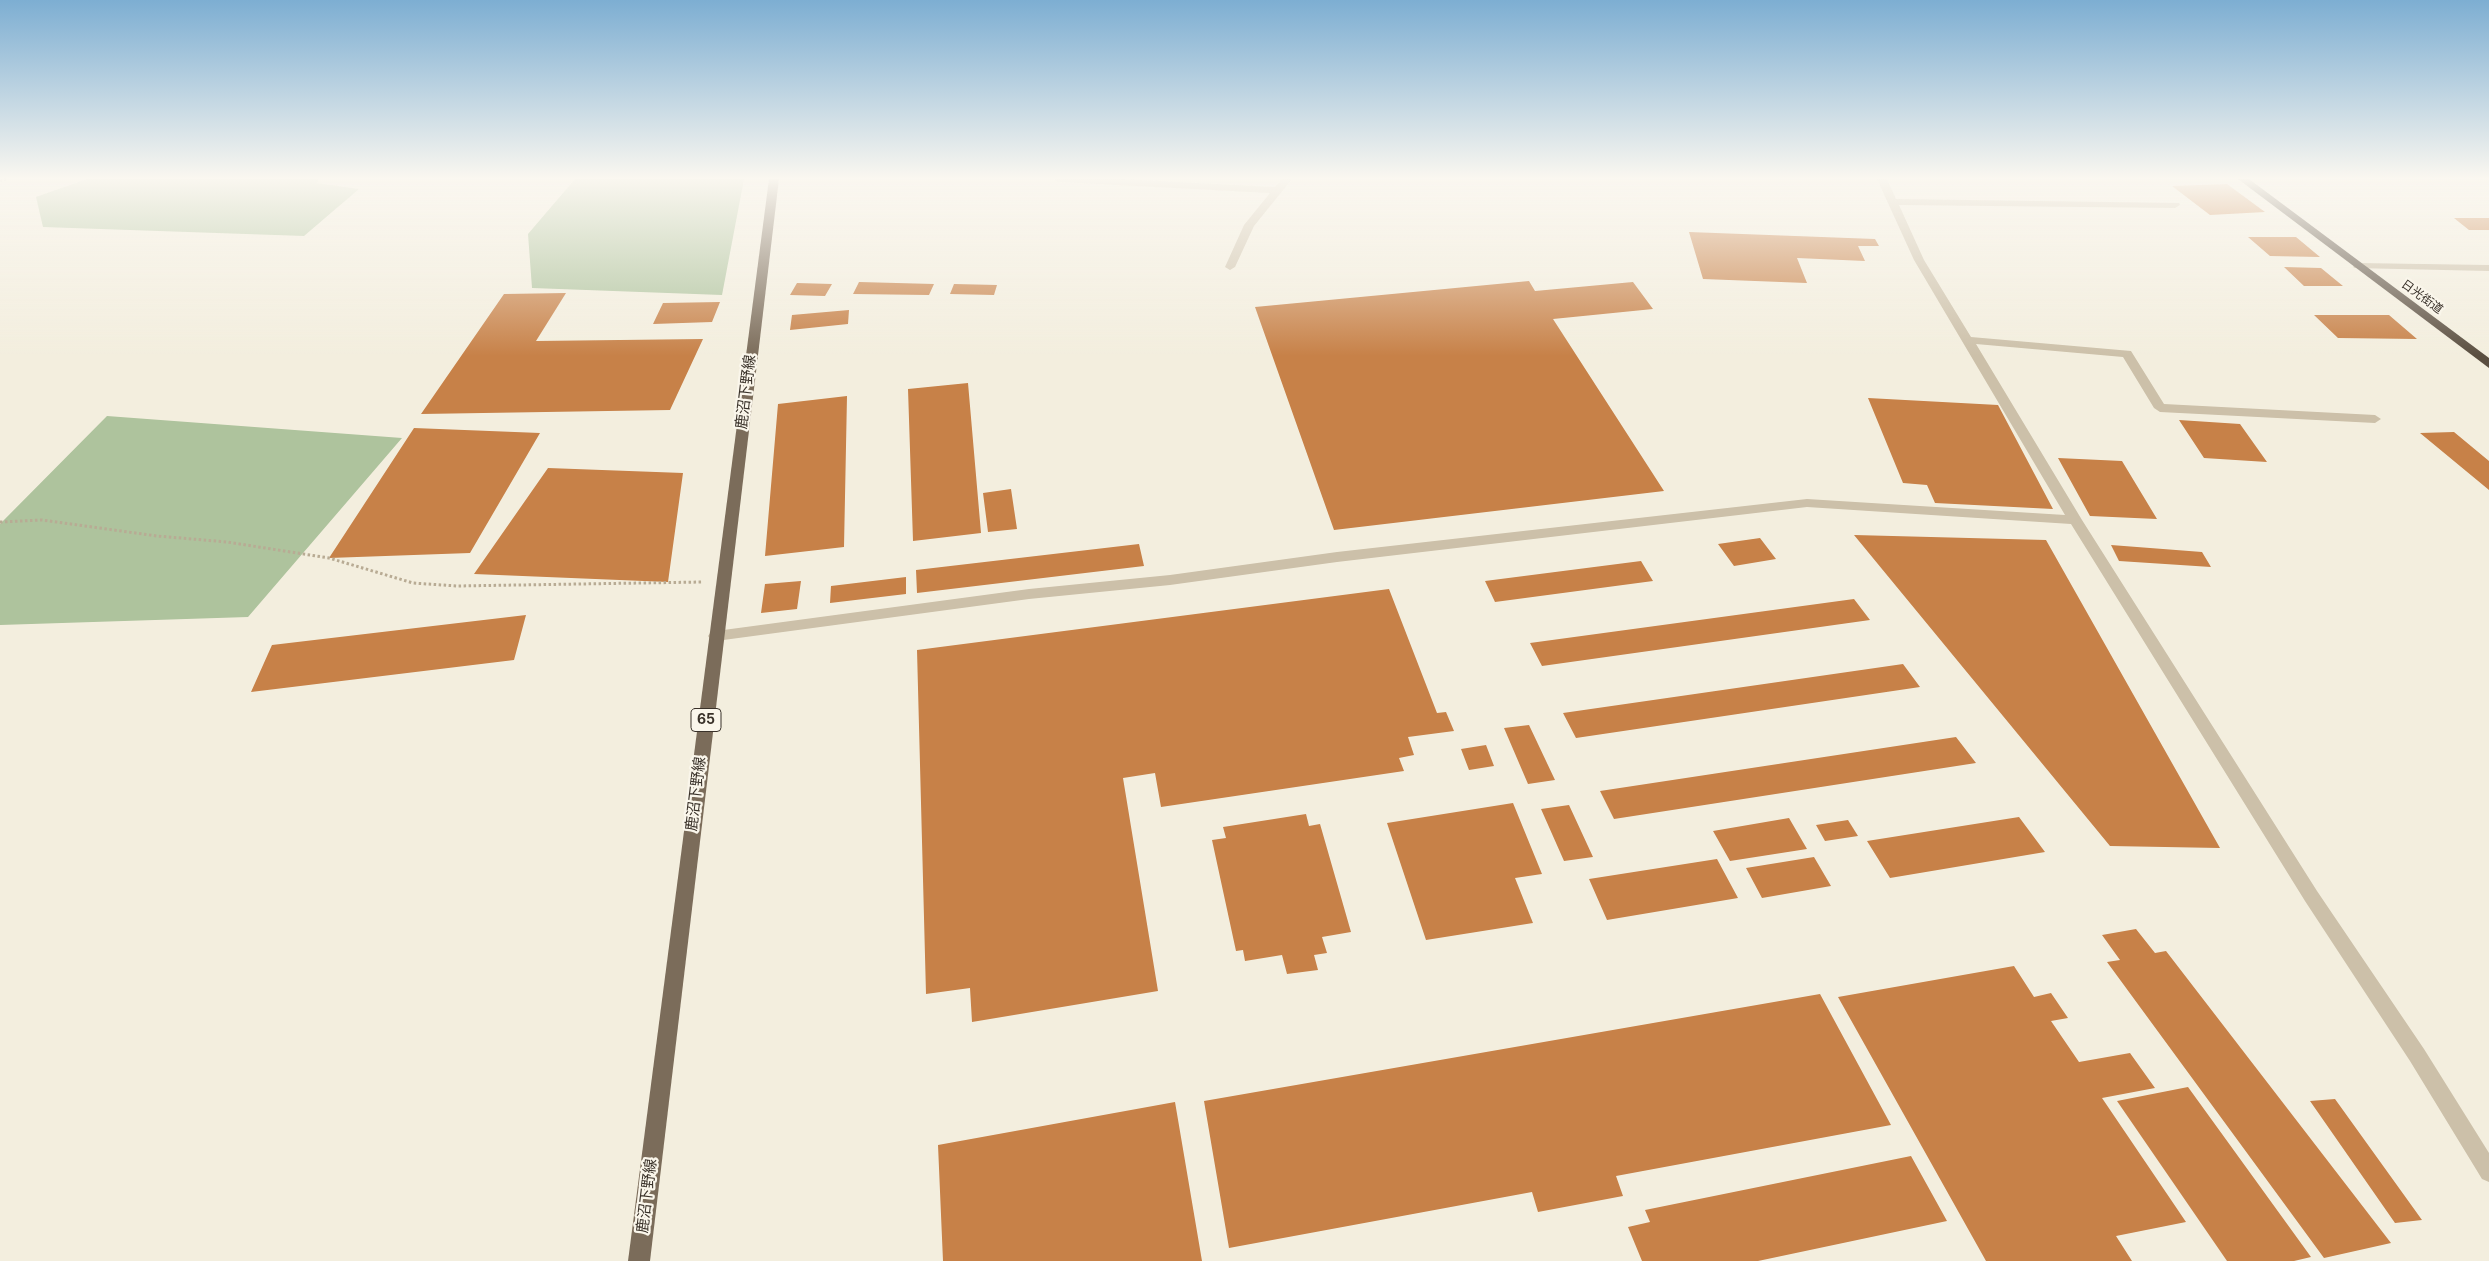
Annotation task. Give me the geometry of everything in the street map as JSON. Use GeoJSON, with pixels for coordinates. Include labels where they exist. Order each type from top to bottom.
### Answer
{"type":"FeatureCollection","features":[{"type":"Feature","properties":{"kind":"highway","name":"日光街道"},"geometry":{"type":"LineString","coordinates":[[2321,238],[2489,364]]}},
{"type":"Feature","properties":{"kind":"main road","name":"鹿沼下野線"},"geometry":{"type":"LineString","coordinates":[[639,1261],[722,582],[766,238]]}},
{"type":"Feature","properties":{"kind":"street"},"geometry":{"type":"LineString","coordinates":[[1230,267],[1243,238]]}},
{"type":"Feature","properties":{"kind":"street"},"geometry":{"type":"LineString","coordinates":[[1909,238],[1919,260],[1966,340],[2075,520],[2310,896],[2417,1055],[2489,1172]]}},
{"type":"Feature","properties":{"kind":"street"},"geometry":{"type":"LineString","coordinates":[[2358,266],[2489,268]]}},
{"type":"Feature","properties":{"kind":"street"},"geometry":{"type":"LineString","coordinates":[[1966,340],[2127,354],[2160,408],[2375,419]]}},
{"type":"Feature","properties":{"kind":"street"},"geometry":{"type":"LineString","coordinates":[[716,636],[1029,594],[1170,580],[1337,557],[1807,503],[2075,520]]}},
{"type":"Feature","properties":{"kind":"path"},"geometry":{"type":"LineString","coordinates":[[0,522],[42,520],[157,536],[227,542],[329,558],[414,583],[457,586],[722,582]]}},
{"type":"Feature","properties":{"kind":"green space"},"geometry":{"type":"Polygon","coordinates":[[[528,238],[733,238],[722,295],[532,288],[528,238]]]}},
{"type":"Feature","properties":{"kind":"green space"},"geometry":{"type":"Polygon","coordinates":[[[107,416],[402,438],[248,617],[0,625],[0,524],[107,416]]]}},
{"type":"Feature","properties":{"kind":"building"},"geometry":{"type":"Polygon","coordinates":[[[1691,238],[1875,239],[1879,246],[1858,246],[1865,261],[1797,258],[1807,283],[1703,279],[1691,238]]]}},
{"type":"Feature","properties":{"kind":"building"},"geometry":{"type":"Polygon","coordinates":[[[2249,238],[2297,238],[2320,257],[2270,256],[2249,238]]]}},
{"type":"Feature","properties":{"kind":"building"},"geometry":{"type":"Polygon","coordinates":[[[2284,267],[2321,268],[2343,286],[2304,286],[2284,267]]]}},
{"type":"Feature","properties":{"kind":"building"},"geometry":{"type":"Polygon","coordinates":[[[1529,281],[1535,291],[1633,282],[1653,309],[1553,319],[1664,491],[1334,530],[1255,307],[1529,281]]]}},
{"type":"Feature","properties":{"kind":"building"},"geometry":{"type":"Polygon","coordinates":[[[859,282],[934,284],[929,295],[853,294],[859,282]]]}},
{"type":"Feature","properties":{"kind":"building"},"geometry":{"type":"Polygon","coordinates":[[[797,283],[832,284],[825,296],[790,295],[797,283]]]}},
{"type":"Feature","properties":{"kind":"building"},"geometry":{"type":"Polygon","coordinates":[[[954,284],[997,285],[994,295],[950,294],[954,284]]]}},
{"type":"Feature","properties":{"kind":"building"},"geometry":{"type":"Polygon","coordinates":[[[566,293],[536,341],[703,339],[670,410],[421,414],[504,294],[566,293]]]}},
{"type":"Feature","properties":{"kind":"building"},"geometry":{"type":"Polygon","coordinates":[[[720,302],[712,322],[653,324],[663,303],[720,302]]]}},
{"type":"Feature","properties":{"kind":"building"},"geometry":{"type":"Polygon","coordinates":[[[849,310],[848,324],[790,330],[792,315],[849,310]]]}},
{"type":"Feature","properties":{"kind":"building"},"geometry":{"type":"Polygon","coordinates":[[[2314,315],[2389,315],[2417,339],[2338,338],[2314,315]]]}},
{"type":"Feature","properties":{"kind":"building"},"geometry":{"type":"Polygon","coordinates":[[[968,383],[981,533],[913,541],[908,389],[968,383]]]}},
{"type":"Feature","properties":{"kind":"building"},"geometry":{"type":"Polygon","coordinates":[[[847,396],[844,547],[765,556],[778,404],[847,396]]]}},
{"type":"Feature","properties":{"kind":"building"},"geometry":{"type":"Polygon","coordinates":[[[1868,398],[1998,405],[2053,509],[1935,503],[1927,485],[1903,483],[1868,398]]]}},
{"type":"Feature","properties":{"kind":"building"},"geometry":{"type":"Polygon","coordinates":[[[2179,420],[2240,424],[2267,462],[2204,458],[2179,420]]]}},
{"type":"Feature","properties":{"kind":"building"},"geometry":{"type":"Polygon","coordinates":[[[414,428],[540,433],[470,553],[329,558],[414,428]]]}},
{"type":"Feature","properties":{"kind":"building"},"geometry":{"type":"Polygon","coordinates":[[[2454,432],[2489,461],[2489,490],[2420,433],[2454,432]]]}},
{"type":"Feature","properties":{"kind":"building"},"geometry":{"type":"Polygon","coordinates":[[[2058,458],[2122,461],[2157,519],[2090,516],[2058,458]]]}},
{"type":"Feature","properties":{"kind":"building"},"geometry":{"type":"Polygon","coordinates":[[[548,468],[683,473],[668,582],[474,574],[548,468]]]}},
{"type":"Feature","properties":{"kind":"building"},"geometry":{"type":"Polygon","coordinates":[[[1011,489],[1017,529],[988,532],[983,493],[1011,489]]]}},
{"type":"Feature","properties":{"kind":"building"},"geometry":{"type":"Polygon","coordinates":[[[1854,535],[2046,540],[2220,848],[2110,846],[1854,535]]]}},
{"type":"Feature","properties":{"kind":"building"},"geometry":{"type":"Polygon","coordinates":[[[1760,538],[1776,559],[1734,566],[1718,544],[1760,538]]]}},
{"type":"Feature","properties":{"kind":"building"},"geometry":{"type":"Polygon","coordinates":[[[1139,544],[1144,566],[917,593],[916,570],[1139,544]]]}},
{"type":"Feature","properties":{"kind":"building"},"geometry":{"type":"Polygon","coordinates":[[[2111,545],[2202,552],[2211,567],[2119,561],[2111,545]]]}},
{"type":"Feature","properties":{"kind":"building"},"geometry":{"type":"Polygon","coordinates":[[[1641,561],[1653,581],[1495,602],[1485,581],[1641,561]]]}},
{"type":"Feature","properties":{"kind":"building"},"geometry":{"type":"Polygon","coordinates":[[[906,577],[906,594],[830,603],[831,586],[906,577]]]}},
{"type":"Feature","properties":{"kind":"building"},"geometry":{"type":"Polygon","coordinates":[[[801,581],[797,609],[761,613],[765,584],[801,581]]]}},
{"type":"Feature","properties":{"kind":"building"},"geometry":{"type":"Polygon","coordinates":[[[1389,589],[1437,713],[1446,712],[1454,731],[1408,737],[1414,755],[1399,758],[1404,771],[1161,807],[1155,773],[1123,778],[1158,991],[972,1022],[970,988],[926,994],[917,650],[1389,589]]]}},
{"type":"Feature","properties":{"kind":"building"},"geometry":{"type":"Polygon","coordinates":[[[1854,599],[1870,620],[1542,666],[1530,643],[1854,599]]]}},
{"type":"Feature","properties":{"kind":"building"},"geometry":{"type":"Polygon","coordinates":[[[526,615],[514,660],[251,692],[272,645],[526,615]]]}},
{"type":"Feature","properties":{"kind":"building"},"geometry":{"type":"Polygon","coordinates":[[[1903,664],[1920,687],[1576,738],[1563,713],[1903,664]]]}},
{"type":"Feature","properties":{"kind":"building"},"geometry":{"type":"Polygon","coordinates":[[[1529,725],[1555,780],[1528,784],[1504,728],[1529,725]]]}},
{"type":"Feature","properties":{"kind":"building"},"geometry":{"type":"Polygon","coordinates":[[[1956,737],[1976,763],[1614,819],[1600,791],[1956,737]]]}},
{"type":"Feature","properties":{"kind":"building"},"geometry":{"type":"Polygon","coordinates":[[[1486,745],[1494,766],[1469,770],[1461,749],[1486,745]]]}},
{"type":"Feature","properties":{"kind":"building"},"geometry":{"type":"Polygon","coordinates":[[[1513,803],[1542,874],[1515,878],[1533,923],[1426,940],[1387,823],[1513,803]]]}},
{"type":"Feature","properties":{"kind":"building"},"geometry":{"type":"Polygon","coordinates":[[[1569,805],[1593,857],[1564,861],[1541,809],[1569,805]]]}},
{"type":"Feature","properties":{"kind":"building"},"geometry":{"type":"Polygon","coordinates":[[[1306,814],[1309,826],[1320,824],[1351,932],[1322,937],[1327,953],[1314,955],[1318,970],[1287,974],[1282,955],[1245,961],[1243,950],[1236,951],[1212,840],[1226,838],[1223,827],[1306,814]]]}},
{"type":"Feature","properties":{"kind":"building"},"geometry":{"type":"Polygon","coordinates":[[[2019,817],[2045,852],[1890,878],[1867,841],[2019,817]]]}},
{"type":"Feature","properties":{"kind":"building"},"geometry":{"type":"Polygon","coordinates":[[[1789,818],[1807,849],[1730,861],[1713,831],[1789,818]]]}},
{"type":"Feature","properties":{"kind":"building"},"geometry":{"type":"Polygon","coordinates":[[[1848,820],[1858,836],[1825,841],[1816,825],[1848,820]]]}},
{"type":"Feature","properties":{"kind":"building"},"geometry":{"type":"Polygon","coordinates":[[[1814,857],[1831,886],[1762,898],[1746,868],[1814,857]]]}},
{"type":"Feature","properties":{"kind":"building"},"geometry":{"type":"Polygon","coordinates":[[[1717,859],[1738,898],[1607,920],[1589,879],[1717,859]]]}},
{"type":"Feature","properties":{"kind":"building"},"geometry":{"type":"Polygon","coordinates":[[[2136,929],[2155,953],[2166,951],[2391,1243],[2324,1258],[2107,962],[2120,960],[2102,935],[2136,929]]]}},
{"type":"Feature","properties":{"kind":"building"},"geometry":{"type":"Polygon","coordinates":[[[2014,966],[2034,997],[2051,993],[2068,1018],[2051,1021],[2079,1062],[2130,1053],[2155,1088],[2102,1098],[2186,1222],[2116,1236],[2132,1261],[1986,1261],[1838,997],[2014,966]]]}},
{"type":"Feature","properties":{"kind":"building"},"geometry":{"type":"Polygon","coordinates":[[[1820,994],[1891,1125],[1616,1176],[1623,1196],[1538,1212],[1532,1192],[1229,1248],[1204,1101],[1820,994]]]}},
{"type":"Feature","properties":{"kind":"building"},"geometry":{"type":"Polygon","coordinates":[[[2188,1087],[2311,1257],[2294,1261],[2227,1261],[2117,1101],[2188,1087]]]}},
{"type":"Feature","properties":{"kind":"building"},"geometry":{"type":"Polygon","coordinates":[[[2335,1099],[2422,1220],[2395,1223],[2310,1101],[2335,1099]]]}},
{"type":"Feature","properties":{"kind":"building"},"geometry":{"type":"Polygon","coordinates":[[[1175,1102],[1202,1261],[943,1261],[938,1145],[1175,1102]]]}},
{"type":"Feature","properties":{"kind":"building"},"geometry":{"type":"Polygon","coordinates":[[[1911,1156],[1947,1221],[1758,1261],[1642,1261],[1628,1227],[1650,1222],[1645,1210],[1911,1156]]]}}]}
